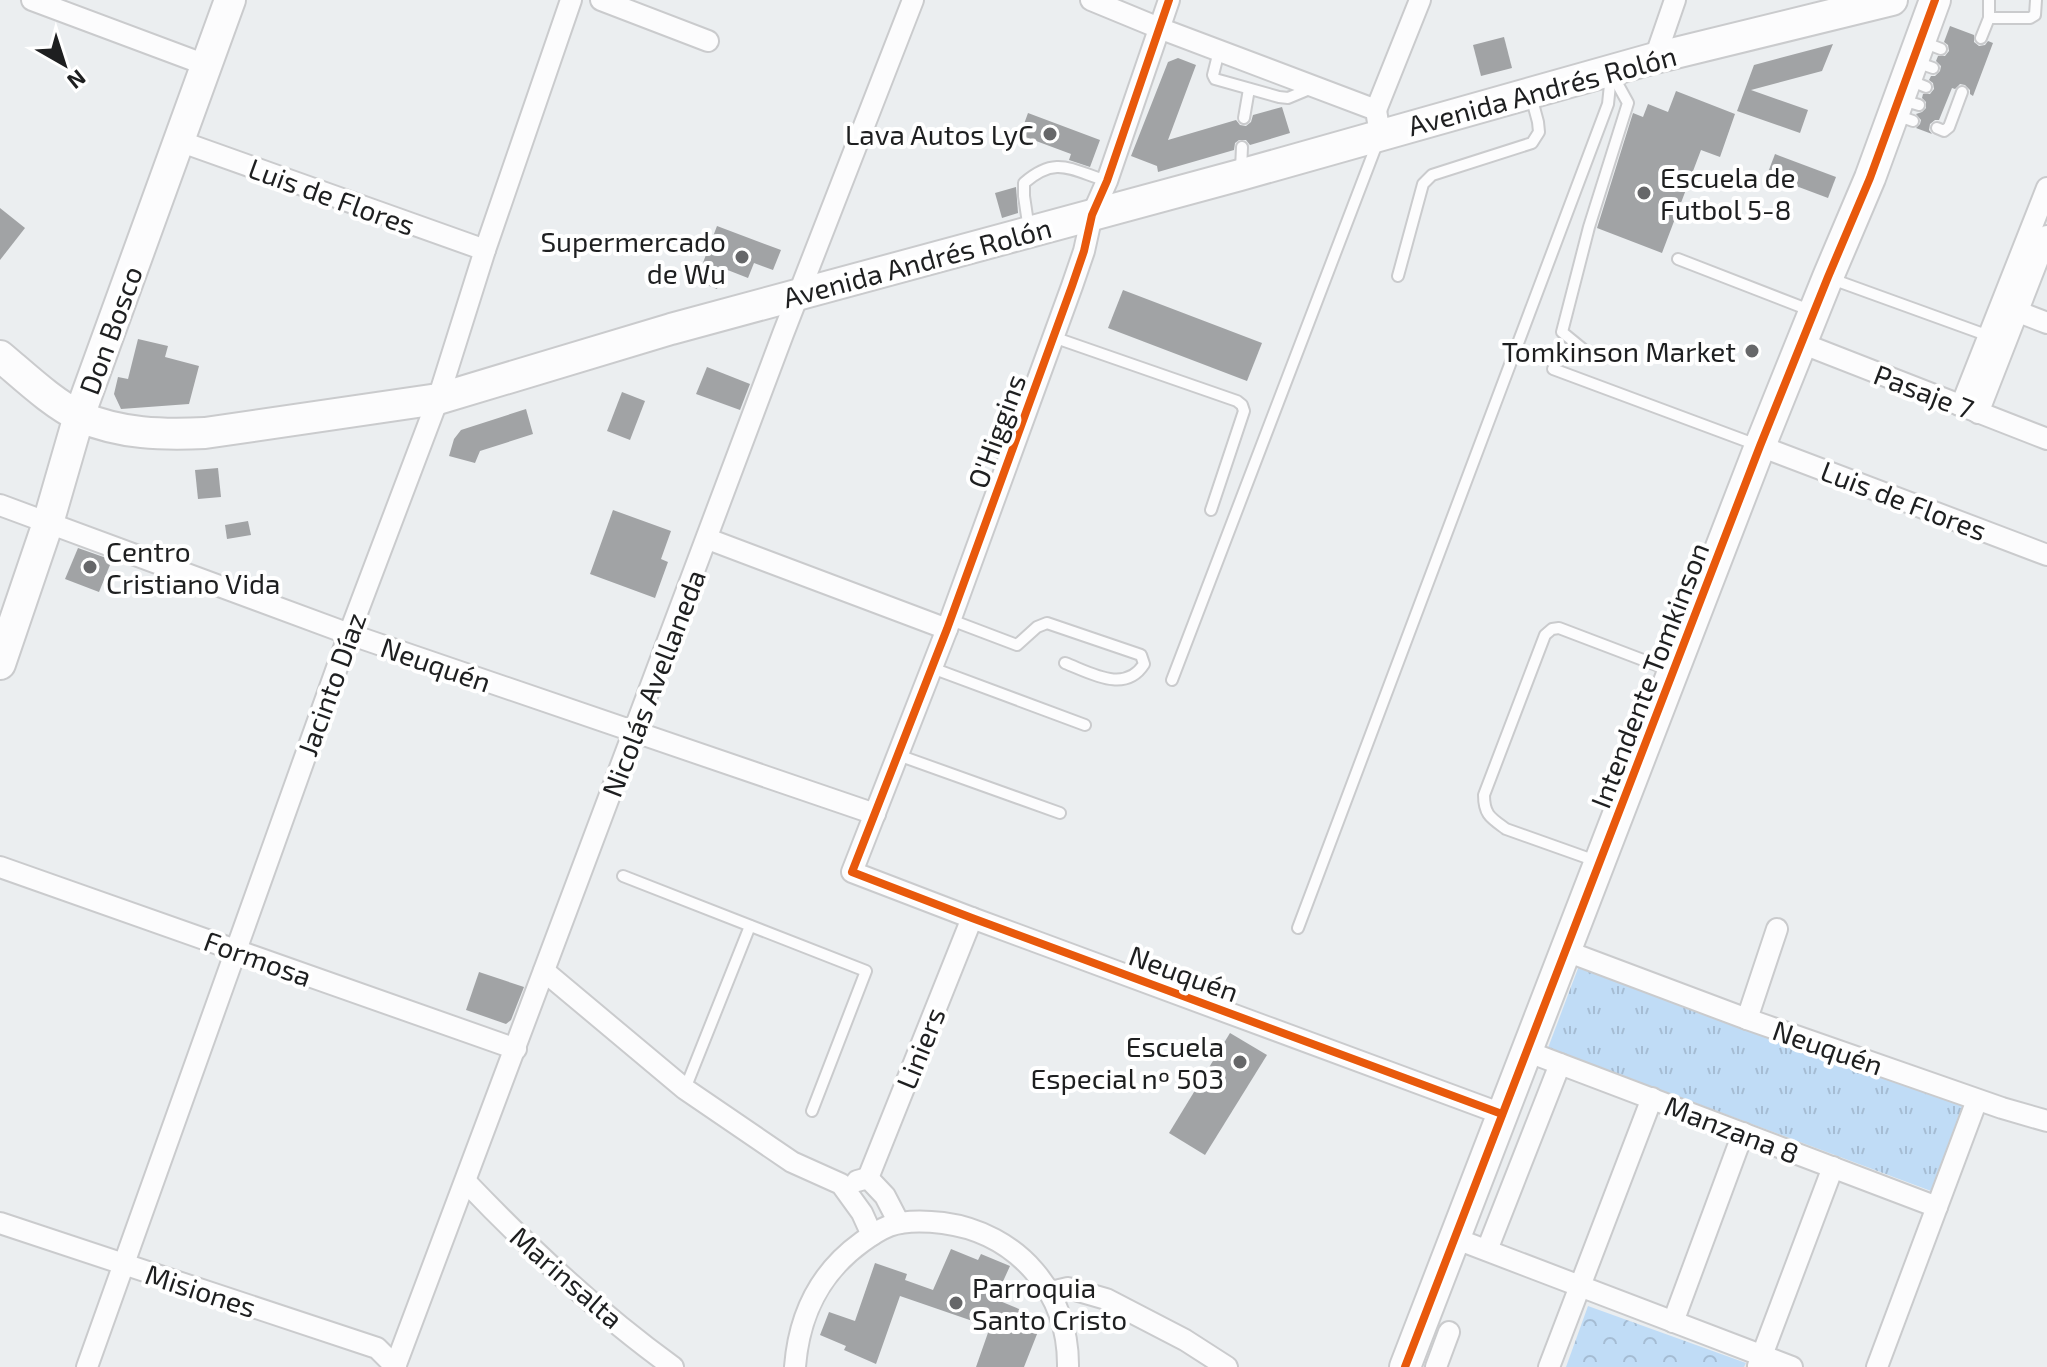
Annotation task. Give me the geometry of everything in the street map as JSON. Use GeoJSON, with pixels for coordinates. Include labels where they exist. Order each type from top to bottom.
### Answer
{"type":"FeatureCollection","features":[{"type":"Feature","properties":{"kind":"street"},"geometry":{"type":"LineString","coordinates":[[32,0],[206,65]]}},
{"type":"Feature","properties":{"kind":"street","name":"Don Bosco"},"geometry":{"type":"LineString","coordinates":[[0,664],[48,523],[79,416],[230,0]]}},
{"type":"Feature","properties":{"kind":"street","name":"Jacinto Díaz"},"geometry":{"type":"LineString","coordinates":[[87,1367],[349,634],[438,399],[485,250],[571,0]]}},
{"type":"Feature","properties":{"kind":"street"},"geometry":{"type":"LineString","coordinates":[[601,0],[708,41]]}},
{"type":"Feature","properties":{"kind":"street","name":"Nicolás Avellaneda"},"geometry":{"type":"LineString","coordinates":[[395,1367],[799,294],[913,0]]}},
{"type":"Feature","properties":{"kind":"street"},"geometry":{"type":"LineString","coordinates":[[1091,0],[1314,88],[1378,123],[1420,0]]}},
{"type":"Feature","properties":{"kind":"street","name":"O'Higgins"},"geometry":{"type":"LineString","coordinates":[[852,872],[949,624],[1084,251],[1092,215],[1107,181],[1169,0]]}},
{"type":"Feature","properties":{"kind":"street"},"geometry":{"type":"LineString","coordinates":[[1655,58],[1675,0]]}},
{"type":"Feature","properties":{"kind":"street","name":"Avenida Andrés Rolón"},"geometry":{"type":"LineString","coordinates":[[0,356],[79,416],[132,432],[167,435],[205,433],[438,399],[671,329],[1092,215],[1241,161],[1378,123],[1530,94],[1655,58],[1892,0]]}},
{"type":"Feature","properties":{"kind":"street","name":"Intendente Tomkinson"},"geometry":{"type":"LineString","coordinates":[[1405,1367],[1801,343],[1870,178],[1917,83],[1935,0]]}},
{"type":"Feature","properties":{"kind":"street","name":"Luis de Flores"},"geometry":{"type":"LineString","coordinates":[[179,141],[485,250]]}},
{"type":"Feature","properties":{"kind":"street"},"geometry":{"type":"LineString","coordinates":[[1969,409],[2010,308],[2046,196]]}},
{"type":"Feature","properties":{"kind":"street"},"geometry":{"type":"LineString","coordinates":[[1969,409],[1989,336],[2010,308],[2047,236]]}},
{"type":"Feature","properties":{"kind":"street"},"geometry":{"type":"LineString","coordinates":[[2010,308],[2047,323]]}},
{"type":"Feature","properties":{"kind":"street","name":"Pasaje 7"},"geometry":{"type":"LineString","coordinates":[[1801,343],[2047,439]]}},
{"type":"Feature","properties":{"kind":"street","name":"Luis de Flores"},"geometry":{"type":"LineString","coordinates":[[1760,446],[2047,555]]}},
{"type":"Feature","properties":{"kind":"street","name":"Neuquén"},"geometry":{"type":"LineString","coordinates":[[0,505],[349,634],[875,814]]}},
{"type":"Feature","properties":{"kind":"street"},"geometry":{"type":"LineString","coordinates":[[708,539],[949,624]]}},
{"type":"Feature","properties":{"kind":"street","name":"Formosa"},"geometry":{"type":"LineString","coordinates":[[0,867],[516,1049]]}},
{"type":"Feature","properties":{"kind":"street","name":"Neuquén"},"geometry":{"type":"LineString","coordinates":[[852,872],[1502,1114]]}},
{"type":"Feature","properties":{"kind":"street","name":"Liniers"},"geometry":{"type":"LineString","coordinates":[[868,1178],[972,918]]}},
{"type":"Feature","properties":{"kind":"street"},"geometry":{"type":"LineString","coordinates":[[1747,1019],[1777,929]]}},
{"type":"Feature","properties":{"kind":"street","name":"Neuquén"},"geometry":{"type":"LineString","coordinates":[[1566,951],[1747,1019],[1977,1100],[2047,1121]]}},
{"type":"Feature","properties":{"kind":"street"},"geometry":{"type":"LineString","coordinates":[[544,971],[685,1089],[792,1162],[841,1184],[862,1213],[872,1235]]}},
{"type":"Feature","properties":{"kind":"street","name":"Manzana 8"},"geometry":{"type":"LineString","coordinates":[[1526,1051],[1937,1207]]}},
{"type":"Feature","properties":{"kind":"street"},"geometry":{"type":"LineString","coordinates":[[1487,1250],[1560,1064]]}},
{"type":"Feature","properties":{"kind":"street"},"geometry":{"type":"LineString","coordinates":[[1549,1367],[1652,1098]]}},
{"type":"Feature","properties":{"kind":"street"},"geometry":{"type":"LineString","coordinates":[[1877,1367],[1977,1100]]}},
{"type":"Feature","properties":{"kind":"street"},"geometry":{"type":"LineString","coordinates":[[1673,1322],[1743,1133]]}},
{"type":"Feature","properties":{"kind":"street"},"geometry":{"type":"LineString","coordinates":[[1760,1361],[1833,1167]]}},
{"type":"Feature","properties":{"kind":"street"},"geometry":{"type":"LineString","coordinates":[[841,1184],[868,1178],[885,1196],[899,1223]]}},
{"type":"Feature","properties":{"kind":"street","name":"Marinsalta"},"geometry":{"type":"LineString","coordinates":[[466,1182],[566,1281],[673,1367]]}},
{"type":"Feature","properties":{"kind":"street"},"geometry":{"type":"LineString","coordinates":[[795,1367],[803,1318],[830,1270],[850,1251],[890,1226],[929,1222],[958,1225],[985,1235],[1011,1250],[1033,1269],[1051,1292],[1061,1315],[1067,1339],[1068,1367]]}},
{"type":"Feature","properties":{"kind":"street","name":"Misiones"},"geometry":{"type":"LineString","coordinates":[[0,1223],[377,1348],[395,1367]]}},
{"type":"Feature","properties":{"kind":"street"},"geometry":{"type":"LineString","coordinates":[[1454,1238],[1673,1322],[1760,1361],[1792,1367]]}},
{"type":"Feature","properties":{"kind":"street"},"geometry":{"type":"LineString","coordinates":[[1051,1292],[1068,1288],[1106,1299],[1185,1340],[1227,1367]]}},
{"type":"Feature","properties":{"kind":"street"},"geometry":{"type":"LineString","coordinates":[[1436,1367],[1449,1332]]}},
{"type":"Feature","properties":{"kind":"lane"},"geometry":{"type":"LineString","coordinates":[[1981,38],[1989,18],[1989,0]]}},
{"type":"Feature","properties":{"kind":"lane"},"geometry":{"type":"LineString","coordinates":[[1989,18],[2030,18],[2035,15],[2036,0]]}},
{"type":"Feature","properties":{"kind":"lane"},"geometry":{"type":"LineString","coordinates":[[1219,51],[1213,75],[1215,79],[1288,98],[1314,88]]}},
{"type":"Feature","properties":{"kind":"lane"},"geometry":{"type":"LineString","coordinates":[[1590,355],[1562,332],[1589,227],[1628,103],[1611,72]]}},
{"type":"Feature","properties":{"kind":"lane"},"geometry":{"type":"LineString","coordinates":[[1298,928],[1608,104],[1611,72]]}},
{"type":"Feature","properties":{"kind":"lane"},"geometry":{"type":"LineString","coordinates":[[1244,118],[1249,89]]}},
{"type":"Feature","properties":{"kind":"lane"},"geometry":{"type":"LineString","coordinates":[[1398,276],[1423,184],[1432,175],[1532,143],[1539,132],[1530,94]]}},
{"type":"Feature","properties":{"kind":"lane"},"geometry":{"type":"LineString","coordinates":[[1937,128],[1944,131],[1949,127],[1948,115],[1957,96]]}},
{"type":"Feature","properties":{"kind":"lane"},"geometry":{"type":"LineString","coordinates":[[1172,680],[1378,123]]}},
{"type":"Feature","properties":{"kind":"lane"},"geometry":{"type":"LineString","coordinates":[[1029,232],[1024,183],[1041,170],[1056,165],[1107,181]]}},
{"type":"Feature","properties":{"kind":"lane"},"geometry":{"type":"LineString","coordinates":[[1678,259],[1814,312]]}},
{"type":"Feature","properties":{"kind":"lane"},"geometry":{"type":"LineString","coordinates":[[1828,277],[1989,336]]}},
{"type":"Feature","properties":{"kind":"lane"},"geometry":{"type":"LineString","coordinates":[[1053,337],[1242,405],[1244,411],[1211,510]]}},
{"type":"Feature","properties":{"kind":"lane"},"geometry":{"type":"LineString","coordinates":[[1553,369],[1760,446]]}},
{"type":"Feature","properties":{"kind":"lane"},"geometry":{"type":"LineString","coordinates":[[949,624],[1017,645],[1037,627],[1047,623],[1141,655],[1144,664],[1127,680],[1110,680],[1065,663]]}},
{"type":"Feature","properties":{"kind":"lane"},"geometry":{"type":"LineString","coordinates":[[1600,863],[1506,829],[1493,820],[1484,808],[1484,795],[1545,635],[1559,628],[1674,672]]}},
{"type":"Feature","properties":{"kind":"lane"},"geometry":{"type":"LineString","coordinates":[[932,668],[1085,725]]}},
{"type":"Feature","properties":{"kind":"lane"},"geometry":{"type":"LineString","coordinates":[[898,755],[1060,813]]}},
{"type":"Feature","properties":{"kind":"lane"},"geometry":{"type":"LineString","coordinates":[[623,876],[866,971],[812,1111]]}},
{"type":"Feature","properties":{"kind":"lane"},"geometry":{"type":"LineString","coordinates":[[685,1089],[750,926]]}},
{"type":"Feature","properties":{"kind":"green space"},"geometry":{"type":"Polygon","coordinates":[[[1580,963],[1963,1106],[1931,1191],[1548,1048],[1580,963]]]}},
{"type":"Feature","properties":{"kind":"green space"},"geometry":{"type":"Polygon","coordinates":[[[1588,1306],[1746,1363],[1744,1367],[1566,1367],[1588,1306]]]}},
{"type":"Feature","properties":{"kind":"building"},"geometry":{"type":"Polygon","coordinates":[[[1950,26],[1974,35],[1974,42],[1979,46],[1988,41],[1993,43],[1973,96],[1965,85],[1952,88],[1939,120],[1930,124],[1932,134],[1916,128],[1921,120],[1916,114],[1926,108],[1923,94],[1930,94],[1934,89],[1929,80],[1940,71],[1941,66],[1936,61],[1938,56],[1945,56],[1949,51],[1944,42],[1950,26]]]}},
{"type":"Feature","properties":{"kind":"building"},"geometry":{"type":"Polygon","coordinates":[[[1504,37],[1512,68],[1481,76],[1473,45],[1504,37]]]}},
{"type":"Feature","properties":{"kind":"building"},"geometry":{"type":"Polygon","coordinates":[[[1833,44],[1822,71],[1751,90],[1808,110],[1800,133],[1737,111],[1754,65],[1833,44]]]}},
{"type":"Feature","properties":{"kind":"building"},"geometry":{"type":"Polygon","coordinates":[[[1178,58],[1196,65],[1168,140],[1236,120],[1246,126],[1253,115],[1282,107],[1290,133],[1250,145],[1246,140],[1239,140],[1234,150],[1158,172],[1157,166],[1131,156],[1168,62],[1178,58]]]}},
{"type":"Feature","properties":{"kind":"building","name":"Escuela de Futbol 5-8"},"geometry":{"type":"Polygon","coordinates":[[[1676,91],[1735,114],[1720,157],[1701,150],[1662,253],[1597,228],[1633,113],[1643,117],[1648,104],[1668,112],[1676,91]]]}},
{"type":"Feature","properties":{"kind":"building","name":"Lava Autos LyC"},"geometry":{"type":"Polygon","coordinates":[[[1028,113],[1100,140],[1090,167],[1069,160],[1071,154],[1020,135],[1028,113]]]}},
{"type":"Feature","properties":{"kind":"building"},"geometry":{"type":"Polygon","coordinates":[[[1775,154],[1836,177],[1828,198],[1767,175],[1775,154]]]}},
{"type":"Feature","properties":{"kind":"building"},"geometry":{"type":"Polygon","coordinates":[[[1016,187],[1018,213],[1002,218],[995,193],[1016,187]]]}},
{"type":"Feature","properties":{"kind":"building"},"geometry":{"type":"Polygon","coordinates":[[[0,208],[25,228],[0,260],[0,208]]]}},
{"type":"Feature","properties":{"kind":"building","name":"Supermercado de Wu"},"geometry":{"type":"Polygon","coordinates":[[[717,226],[781,250],[773,270],[754,263],[748,278],[725,269],[717,289],[696,281],[717,226]]]}},
{"type":"Feature","properties":{"kind":"building"},"geometry":{"type":"Polygon","coordinates":[[[1123,290],[1262,343],[1247,381],[1108,328],[1123,290]]]}},
{"type":"Feature","properties":{"kind":"building"},"geometry":{"type":"Polygon","coordinates":[[[138,339],[168,346],[165,357],[199,366],[189,404],[121,409],[114,394],[118,377],[128,379],[138,339]]]}},
{"type":"Feature","properties":{"kind":"building"},"geometry":{"type":"Polygon","coordinates":[[[707,367],[750,384],[740,410],[696,394],[707,367]]]}},
{"type":"Feature","properties":{"kind":"building"},"geometry":{"type":"Polygon","coordinates":[[[622,392],[645,401],[630,440],[607,431],[622,392]]]}},
{"type":"Feature","properties":{"kind":"building"},"geometry":{"type":"Polygon","coordinates":[[[526,409],[533,434],[480,451],[475,463],[449,456],[454,439],[461,430],[526,409]]]}},
{"type":"Feature","properties":{"kind":"building"},"geometry":{"type":"Polygon","coordinates":[[[218,468],[221,497],[198,499],[195,470],[218,468]]]}},
{"type":"Feature","properties":{"kind":"building"},"geometry":{"type":"Polygon","coordinates":[[[613,510],[671,531],[661,559],[668,562],[655,598],[590,574],[613,510]]]}},
{"type":"Feature","properties":{"kind":"building"},"geometry":{"type":"Polygon","coordinates":[[[248,521],[251,535],[227,539],[225,525],[248,521]]]}},
{"type":"Feature","properties":{"kind":"building","name":"Centro Cristiano Vida"},"geometry":{"type":"Polygon","coordinates":[[[78,548],[112,560],[99,592],[65,579],[78,548]]]}},
{"type":"Feature","properties":{"kind":"building"},"geometry":{"type":"Polygon","coordinates":[[[479,972],[524,987],[511,1020],[506,1024],[466,1010],[479,972]]]}},
{"type":"Feature","properties":{"kind":"building"},"geometry":{"type":"Polygon","coordinates":[[[1230,1033],[1267,1055],[1205,1155],[1169,1133],[1230,1033]]]}},
{"type":"Feature","properties":{"kind":"building","name":"Parroquia Santo Cristo"},"geometry":{"type":"Polygon","coordinates":[[[951,1249],[978,1260],[981,1254],[1010,1266],[995,1299],[1043,1319],[1024,1367],[976,1367],[990,1327],[900,1296],[876,1364],[820,1335],[829,1312],[855,1321],[875,1263],[907,1274],[905,1280],[933,1290],[951,1249]]]}},
{"type":"Feature","properties":{"kind":"cycle path"},"geometry":{"type":"LineString","coordinates":[[1169,0],[1107,181],[1092,215],[1072,286],[947,629],[852,872],[1502,1114]]}},
{"type":"Feature","properties":{"kind":"cycle path"},"geometry":{"type":"LineString","coordinates":[[1405,1367],[1760,446],[1870,178],[1935,0]]}},
{"type":"Feature","properties":{"kind":"place","name":"Lava Autos LyC"},"geometry":{"type":"Point","coordinates":[1050,134]}},
{"type":"Feature","properties":{"kind":"place","name":"Escuela de Futbol 5-8"},"geometry":{"type":"Point","coordinates":[1644,193]}},
{"type":"Feature","properties":{"kind":"place","name":"Supermercado de Wu"},"geometry":{"type":"Point","coordinates":[742,257]}},
{"type":"Feature","properties":{"kind":"place","name":"Tomkinson Market"},"geometry":{"type":"Point","coordinates":[1752,351]}},
{"type":"Feature","properties":{"kind":"place","name":"Centro Cristiano Vida"},"geometry":{"type":"Point","coordinates":[90,567]}},
{"type":"Feature","properties":{"kind":"place","name":"Escuela Especial nº 503"},"geometry":{"type":"Point","coordinates":[1240,1062]}},
{"type":"Feature","properties":{"kind":"place","name":"Parroquia Santo Cristo"},"geometry":{"type":"Point","coordinates":[956,1303]}}]}
